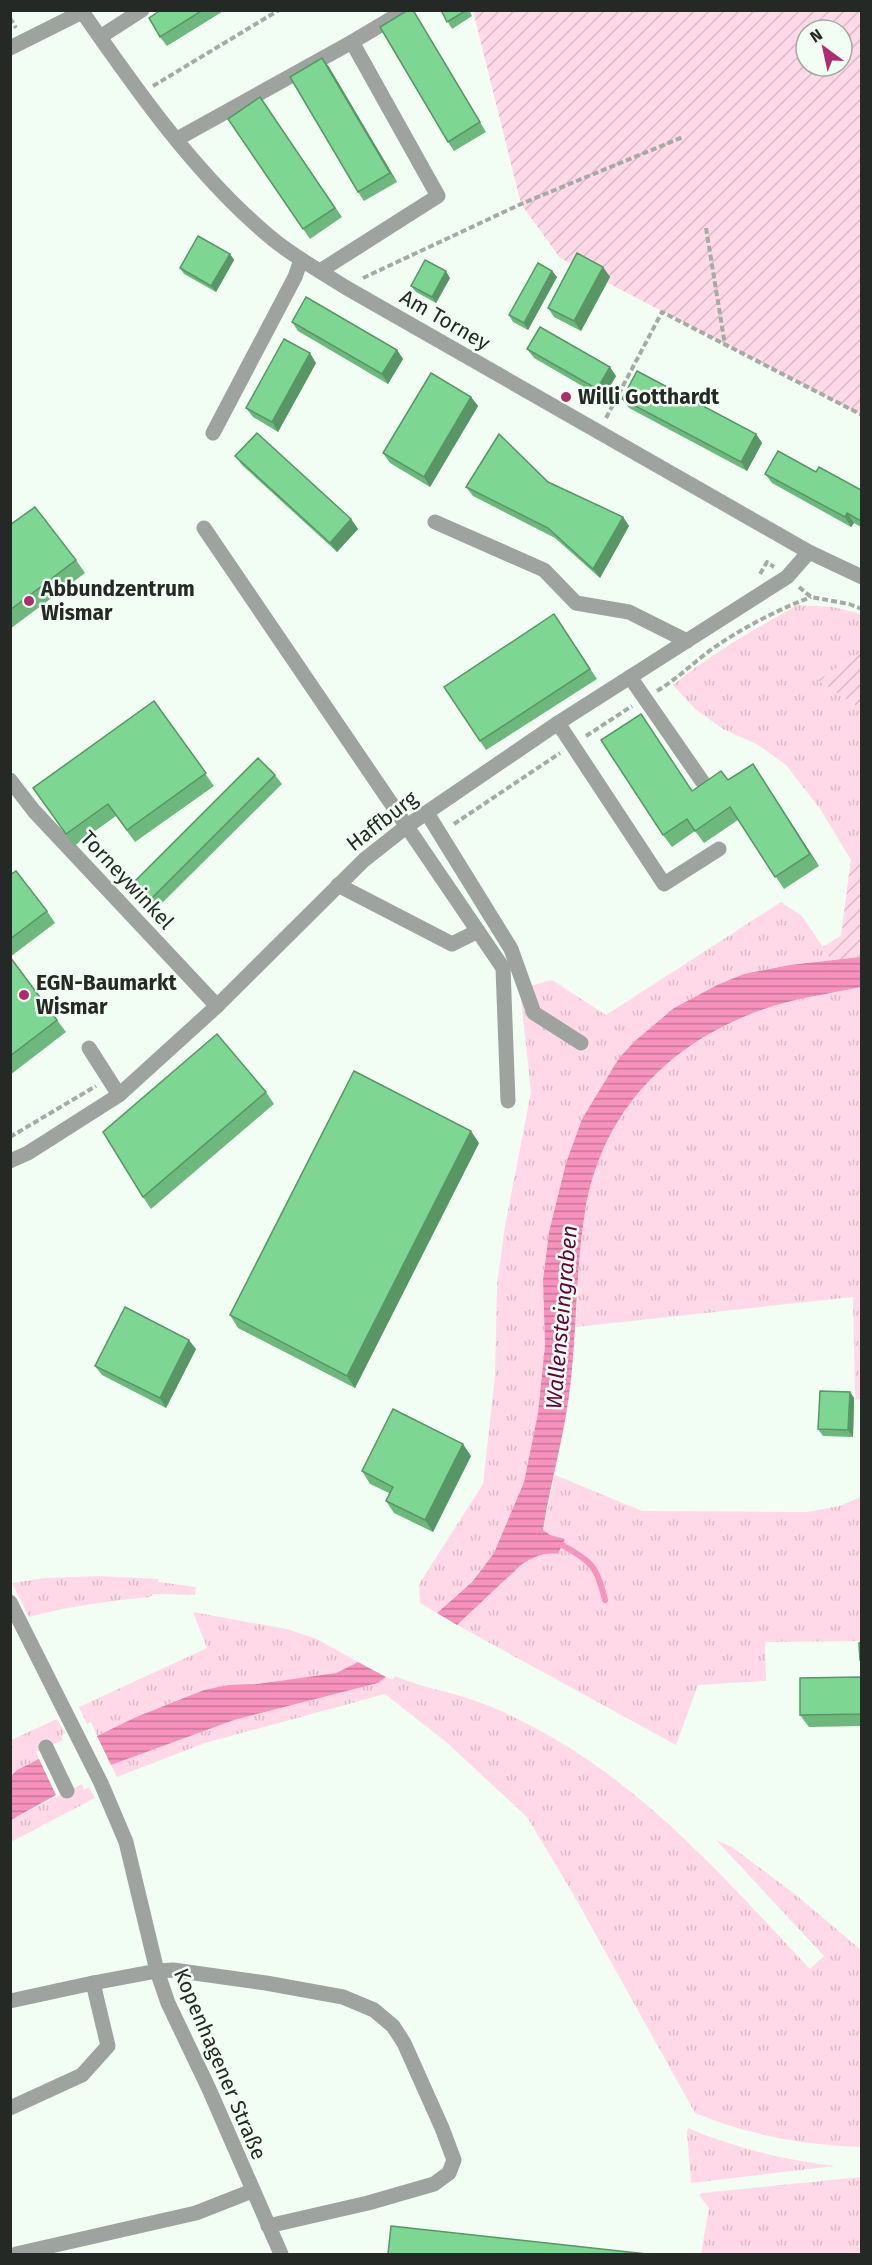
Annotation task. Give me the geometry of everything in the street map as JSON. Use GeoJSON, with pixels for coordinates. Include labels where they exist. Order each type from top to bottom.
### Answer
{"type":"FeatureCollection","features":[{"type":"Feature","properties":{"kind":"street"},"geometry":{"type":"LineString","coordinates":[[100,37],[121,16],[142,10]]}},
{"type":"Feature","properties":{"kind":"street"},"geometry":{"type":"LineString","coordinates":[[177,139],[406,10]]}},
{"type":"Feature","properties":{"kind":"street"},"geometry":{"type":"LineString","coordinates":[[10,48],[82,11]]}},
{"type":"Feature","properties":{"kind":"street","name":"Am Torney"},"geometry":{"type":"LineString","coordinates":[[82,11],[140,94],[216,185],[268,236],[301,260],[809,552],[861,577]]}},
{"type":"Feature","properties":{"kind":"street"},"geometry":{"type":"LineString","coordinates":[[320,271],[438,196],[352,42]]}},
{"type":"Feature","properties":{"kind":"street"},"geometry":{"type":"LineString","coordinates":[[213,433],[295,277],[301,260]]}},
{"type":"Feature","properties":{"kind":"street"},"geometry":{"type":"LineString","coordinates":[[435,522],[544,570],[576,603],[628,612],[687,641]]}},
{"type":"Feature","properties":{"kind":"street"},"geometry":{"type":"LineString","coordinates":[[204,528],[503,968],[508,1101]]}},
{"type":"Feature","properties":{"kind":"street","name":"Haffburg"},"geometry":{"type":"LineString","coordinates":[[10,1161],[28,1153],[119,1095],[217,1006],[364,860],[407,826],[558,723],[787,577],[809,552]]}},
{"type":"Feature","properties":{"kind":"street"},"geometry":{"type":"LineString","coordinates":[[630,678],[702,781]]}},
{"type":"Feature","properties":{"kind":"street"},"geometry":{"type":"LineString","coordinates":[[558,723],[664,884],[718,849]]}},
{"type":"Feature","properties":{"kind":"street","name":"Torneywinkel"},"geometry":{"type":"LineString","coordinates":[[10,780],[34,810],[217,1006]]}},
{"type":"Feature","properties":{"kind":"street"},"geometry":{"type":"LineString","coordinates":[[427,813],[511,949],[534,1013],[581,1043]]}},
{"type":"Feature","properties":{"kind":"street"},"geometry":{"type":"LineString","coordinates":[[338,885],[452,944],[478,931]]}},
{"type":"Feature","properties":{"kind":"street"},"geometry":{"type":"LineString","coordinates":[[89,1048],[119,1095]]}},
{"type":"Feature","properties":{"kind":"street","name":"Kopenhagener Straße"},"geometry":{"type":"LineString","coordinates":[[10,1602],[101,1783],[126,1842],[157,1971],[168,2003],[281,2254]]}},
{"type":"Feature","properties":{"kind":"street"},"geometry":{"type":"LineString","coordinates":[[46,1747],[67,1791]]}},
{"type":"Feature","properties":{"kind":"street"},"geometry":{"type":"LineString","coordinates":[[10,2001],[93,1983],[173,1970],[343,1997],[374,2010],[393,2026],[404,2043],[442,2128],[454,2160],[450,2173],[434,2184],[368,2203],[268,2226]]}},
{"type":"Feature","properties":{"kind":"street"},"geometry":{"type":"LineString","coordinates":[[10,2108],[82,2075],[108,2046],[93,1983]]}},
{"type":"Feature","properties":{"kind":"street"},"geometry":{"type":"LineString","coordinates":[[16,2254],[196,2213],[252,2192]]}},
{"type":"Feature","properties":{"kind":"path"},"geometry":{"type":"LineString","coordinates":[[140,94],[279,10]]}},
{"type":"Feature","properties":{"kind":"path"},"geometry":{"type":"LineString","coordinates":[[345,287],[521,204],[683,137]]}},
{"type":"Feature","properties":{"kind":"path"},"geometry":{"type":"LineString","coordinates":[[706,228],[725,346]]}},
{"type":"Feature","properties":{"kind":"path"},"geometry":{"type":"LineString","coordinates":[[599,431],[662,312],[861,416]]}},
{"type":"Feature","properties":{"kind":"path"},"geometry":{"type":"LineString","coordinates":[[787,577],[811,597],[849,604],[861,609]]}},
{"type":"Feature","properties":{"kind":"path"},"geometry":{"type":"LineString","coordinates":[[439,833],[645,697],[672,682],[713,648],[783,607],[811,597]]}},
{"type":"Feature","properties":{"kind":"green space"},"geometry":{"type":"Polygon","coordinates":[[[473,11],[861,11],[861,415],[560,258],[521,204],[473,11]]]}},
{"type":"Feature","properties":{"kind":"green space"},"geometry":{"type":"Polygon","coordinates":[[[797,605],[833,607],[861,614],[861,652],[818,680],[861,709],[861,957],[789,965],[744,974],[717,985],[674,1008],[619,1058],[582,1119],[566,1163],[549,1232],[543,1280],[545,1345],[538,1414],[524,1482],[494,1553],[471,1582],[437,1613],[420,1603],[419,1584],[483,1484],[495,1376],[497,1285],[505,1226],[531,1092],[520,989],[552,980],[606,1015],[781,902],[802,916],[823,947],[841,936],[851,860],[820,809],[786,765],[758,745],[723,729],[695,709],[673,685],[718,652],[797,605]]]}},
{"type":"Feature","properties":{"kind":"green space"},"geometry":{"type":"Polygon","coordinates":[[[861,652],[861,709],[818,680],[861,652]]]}},
{"type":"Feature","properties":{"kind":"green space"},"geometry":{"type":"Polygon","coordinates":[[[861,853],[861,957],[832,961],[823,947],[841,936],[851,860],[861,853]]]}},
{"type":"Feature","properties":{"kind":"green space"},"geometry":{"type":"Polygon","coordinates":[[[861,987],[861,1399],[855,1400],[853,1297],[576,1327],[581,1247],[586,1207],[595,1169],[606,1141],[621,1114],[639,1091],[684,1051],[709,1034],[736,1020],[788,1002],[861,987]]]}},
{"type":"Feature","properties":{"kind":"green space"},"geometry":{"type":"Polygon","coordinates":[[[555,1475],[642,1511],[807,1512],[839,1506],[861,1497],[861,1641],[765,1642],[766,1681],[698,1685],[676,1745],[457,1625],[521,1565],[533,1557],[548,1553],[550,1535],[543,1531],[555,1475]]]}},
{"type":"Feature","properties":{"kind":"green space"},"geometry":{"type":"Polygon","coordinates":[[[100,1576],[158,1579],[158,1582],[196,1587],[195,1595],[153,1594],[150,1597],[89,1604],[29,1617],[12,1583],[45,1578],[100,1576]]]}},
{"type":"Feature","properties":{"kind":"green space"},"geometry":{"type":"Polygon","coordinates":[[[193,1612],[287,1629],[317,1639],[358,1662],[336,1673],[257,1684],[228,1685],[204,1690],[136,1717],[97,1736],[91,1722],[87,1724],[79,1707],[207,1648],[193,1612]]]}},
{"type":"Feature","properties":{"kind":"green space"},"geometry":{"type":"Polygon","coordinates":[[[395,1676],[502,1711],[575,1751],[612,1777],[648,1806],[715,1869],[810,1969],[824,1956],[716,1840],[732,1847],[796,1895],[861,1950],[861,2147],[818,2144],[756,2133],[695,2113],[572,1892],[527,1817],[446,1742],[385,1694],[205,1743],[117,1777],[111,1765],[234,1720],[378,1683],[386,1677],[393,1679],[395,1676]]]}},
{"type":"Feature","properties":{"kind":"green space"},"geometry":{"type":"Polygon","coordinates":[[[57,1719],[65,1733],[61,1736],[63,1740],[36,1752],[39,1759],[17,1770],[11,1776],[11,1740],[57,1719]]]}},
{"type":"Feature","properties":{"kind":"green space"},"geometry":{"type":"Polygon","coordinates":[[[82,1784],[84,1790],[89,1787],[95,1798],[11,1842],[11,1820],[82,1784]]]}},
{"type":"Feature","properties":{"kind":"green space"},"geometry":{"type":"Polygon","coordinates":[[[688,2128],[724,2142],[760,2152],[835,2166],[691,2183],[688,2128]]]}},
{"type":"Feature","properties":{"kind":"green space"},"geometry":{"type":"Polygon","coordinates":[[[861,2177],[861,2251],[856,2254],[701,2254],[709,2208],[699,2195],[702,2193],[861,2177]]]}},
{"type":"Feature","properties":{"kind":"water","name":"Wallensteingraben"},"geometry":{"type":"Polygon","coordinates":[[[861,957],[861,987],[776,1005],[730,1023],[699,1040],[670,1061],[645,1085],[624,1112],[606,1142],[593,1176],[582,1233],[569,1398],[543,1530],[550,1535],[565,1539],[558,1554],[539,1556],[521,1565],[457,1625],[437,1613],[472,1582],[494,1553],[524,1482],[538,1413],[545,1345],[543,1280],[549,1232],[566,1163],[582,1119],[619,1058],[635,1041],[674,1008],[717,985],[744,974],[789,965],[861,957]]]}},
{"type":"Feature","properties":{"kind":"water"},"geometry":{"type":"Polygon","coordinates":[[[358,1662],[386,1677],[378,1683],[234,1720],[111,1765],[97,1736],[136,1717],[204,1690],[228,1685],[257,1684],[336,1673],[358,1662]]]}},
{"type":"Feature","properties":{"kind":"water"},"geometry":{"type":"Polygon","coordinates":[[[39,1759],[56,1795],[11,1820],[11,1776],[17,1770],[39,1759]]]}},
{"type":"Feature","properties":{"kind":"building"},"geometry":{"type":"Polygon","coordinates":[[[161,10],[203,10],[160,37],[149,18],[161,10]]]}},
{"type":"Feature","properties":{"kind":"building"},"geometry":{"type":"Polygon","coordinates":[[[408,10],[413,10],[480,122],[448,142],[380,27],[408,10]]]}},
{"type":"Feature","properties":{"kind":"building"},"geometry":{"type":"Polygon","coordinates":[[[441,10],[467,10],[447,22],[441,10]]]}},
{"type":"Feature","properties":{"kind":"building"},"geometry":{"type":"Polygon","coordinates":[[[322,58],[390,173],[358,192],[290,77],[322,58]]]}},
{"type":"Feature","properties":{"kind":"building"},"geometry":{"type":"Polygon","coordinates":[[[260,97],[335,208],[303,229],[228,119],[260,97]]]}},
{"type":"Feature","properties":{"kind":"building"},"geometry":{"type":"Polygon","coordinates":[[[198,236],[230,254],[211,286],[180,268],[198,236]]]}},
{"type":"Feature","properties":{"kind":"building"},"geometry":{"type":"Polygon","coordinates":[[[577,253],[603,267],[574,321],[548,308],[577,253]]]}},
{"type":"Feature","properties":{"kind":"building"},"geometry":{"type":"Polygon","coordinates":[[[425,260],[446,271],[432,297],[411,286],[425,260]]]}},
{"type":"Feature","properties":{"kind":"building"},"geometry":{"type":"Polygon","coordinates":[[[538,263],[552,271],[524,323],[509,315],[538,263]]]}},
{"type":"Feature","properties":{"kind":"building"},"geometry":{"type":"Polygon","coordinates":[[[306,297],[397,350],[382,374],[292,322],[306,297]]]}},
{"type":"Feature","properties":{"kind":"building"},"geometry":{"type":"Polygon","coordinates":[[[540,327],[610,367],[597,389],[527,349],[540,327]]]}},
{"type":"Feature","properties":{"kind":"building"},"geometry":{"type":"Polygon","coordinates":[[[284,339],[310,353],[272,422],[246,408],[284,339]]]}},
{"type":"Feature","properties":{"kind":"building"},"geometry":{"type":"Polygon","coordinates":[[[637,371],[756,434],[741,462],[622,399],[637,371]]]}},
{"type":"Feature","properties":{"kind":"building"},"geometry":{"type":"Polygon","coordinates":[[[431,373],[471,397],[424,477],[383,453],[431,373]]]}},
{"type":"Feature","properties":{"kind":"building"},"geometry":{"type":"Polygon","coordinates":[[[257,433],[351,519],[330,543],[235,456],[257,433]]]}},
{"type":"Feature","properties":{"kind":"building"},"geometry":{"type":"Polygon","coordinates":[[[499,434],[548,482],[623,517],[593,569],[548,528],[466,487],[499,434]]]}},
{"type":"Feature","properties":{"kind":"building"},"geometry":{"type":"Polygon","coordinates":[[[778,451],[816,472],[819,467],[861,490],[861,521],[847,513],[845,517],[765,474],[778,451]]]}},
{"type":"Feature","properties":{"kind":"building","name":"Abbundzentrum Wismar"},"geometry":{"type":"Polygon","coordinates":[[[35,507],[76,560],[10,610],[10,525],[35,507]]]}},
{"type":"Feature","properties":{"kind":"building"},"geometry":{"type":"Polygon","coordinates":[[[554,614],[590,669],[480,741],[444,687],[554,614]]]}},
{"type":"Feature","properties":{"kind":"building"},"geometry":{"type":"Polygon","coordinates":[[[154,701],[206,773],[127,830],[108,804],[66,834],[33,788],[154,701]]]}},
{"type":"Feature","properties":{"kind":"building"},"geometry":{"type":"Polygon","coordinates":[[[641,714],[692,791],[721,771],[728,780],[753,764],[810,854],[775,877],[730,807],[695,831],[687,819],[663,835],[601,740],[641,714]]]}},
{"type":"Feature","properties":{"kind":"building"},"geometry":{"type":"Polygon","coordinates":[[[258,758],[275,775],[148,902],[131,885],[258,758]]]}},
{"type":"Feature","properties":{"kind":"building","name":"EGN-Baumarkt Wismar"},"geometry":{"type":"Polygon","coordinates":[[[16,871],[47,911],[10,939],[10,875],[16,871]]]}},
{"type":"Feature","properties":{"kind":"building","name":"EGN-Baumarkt Wismar"},"geometry":{"type":"Polygon","coordinates":[[[10,957],[57,1020],[10,1056],[10,957]]]}},
{"type":"Feature","properties":{"kind":"building"},"geometry":{"type":"Polygon","coordinates":[[[217,1034],[266,1092],[143,1197],[103,1132],[217,1034]]]}},
{"type":"Feature","properties":{"kind":"building"},"geometry":{"type":"Polygon","coordinates":[[[354,1071],[471,1131],[347,1376],[230,1315],[354,1071]]]}},
{"type":"Feature","properties":{"kind":"building"},"geometry":{"type":"Polygon","coordinates":[[[125,1307],[189,1340],[160,1398],[95,1366],[125,1307]]]}},
{"type":"Feature","properties":{"kind":"building"},"geometry":{"type":"Polygon","coordinates":[[[820,1391],[850,1392],[848,1430],[818,1429],[820,1391]]]}},
{"type":"Feature","properties":{"kind":"building"},"geometry":{"type":"Polygon","coordinates":[[[393,1409],[463,1444],[425,1520],[386,1501],[393,1487],[362,1471],[393,1409]]]}},
{"type":"Feature","properties":{"kind":"building"},"geometry":{"type":"Polygon","coordinates":[[[861,1642],[861,1660],[860,1660],[859,1643],[861,1642]]]}},
{"type":"Feature","properties":{"kind":"building"},"geometry":{"type":"Polygon","coordinates":[[[861,1677],[861,1714],[800,1715],[800,1678],[861,1677]]]}},
{"type":"Feature","properties":{"kind":"building"},"geometry":{"type":"Polygon","coordinates":[[[391,2226],[647,2254],[388,2254],[391,2226]]]}},
{"type":"Feature","properties":{"kind":"waterway"},"geometry":{"type":"LineString","coordinates":[[562,1545],[592,1566],[599,1579],[605,1600]]}},
{"type":"Feature","properties":{"kind":"place","name":"Willi Gotthardt"},"geometry":{"type":"Point","coordinates":[566,397]}},
{"type":"Feature","properties":{"kind":"place","name":"Abbundzentrum Wismar"},"geometry":{"type":"Point","coordinates":[29,601]}},
{"type":"Feature","properties":{"kind":"place","name":"EGN-Baumarkt Wismar"},"geometry":{"type":"Point","coordinates":[24,995]}}]}
